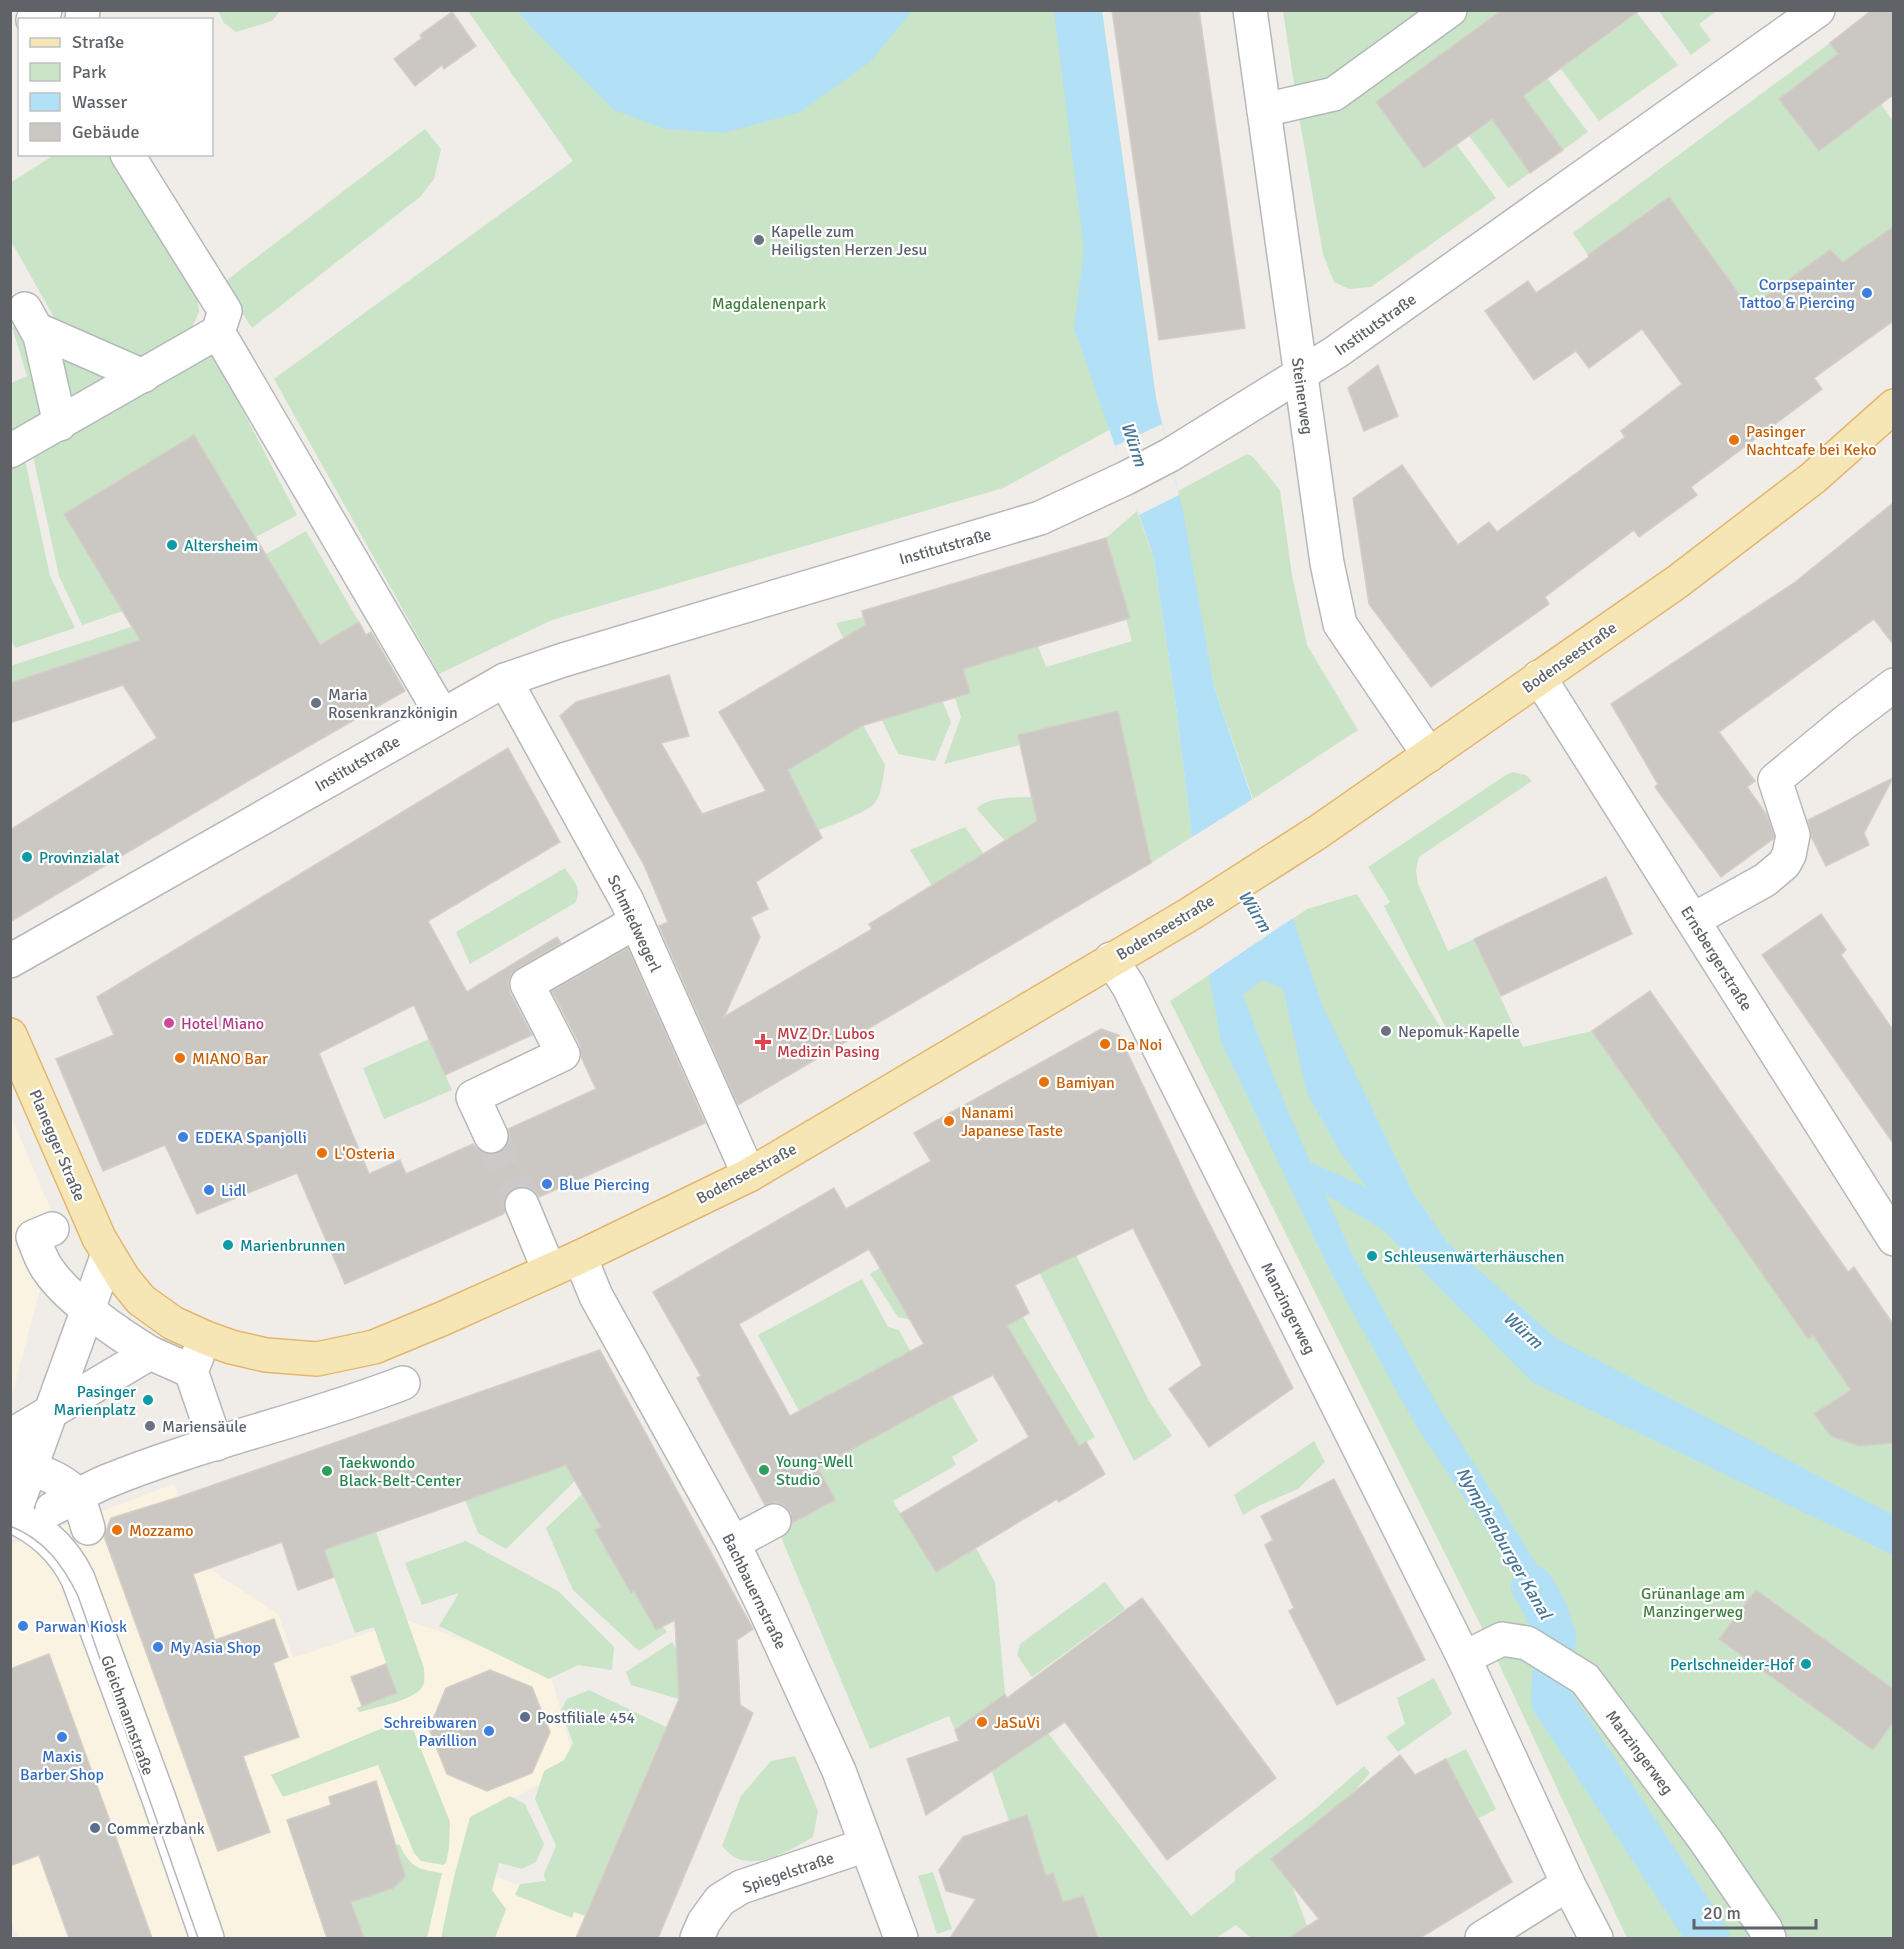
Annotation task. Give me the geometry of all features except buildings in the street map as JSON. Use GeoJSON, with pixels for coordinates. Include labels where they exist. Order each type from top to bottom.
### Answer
{"type":"FeatureCollection","features":[{"type":"Feature","properties":{"kind":"main road","name":"Bodenseestraße"},"geometry":{"type":"LineString","coordinates":[[108,1254],[123,1278],[141,1300],[173,1323],[214,1341],[266,1355],[299,1359],[318,1359],[374,1347],[580,1257],[749,1175],[1190,914],[1305,840],[1677,582],[1804,485],[1893,406]]}},
{"type":"Feature","properties":{"kind":"main road","name":"Planegger Straße"},"geometry":{"type":"LineString","coordinates":[[10,1035],[88,1214],[108,1254]]}},
{"type":"Feature","properties":{"kind":"street","name":"Steinerweg"},"geometry":{"type":"LineString","coordinates":[[1250,10],[1327,563],[1340,624],[1429,755]]}},
{"type":"Feature","properties":{"kind":"street"},"geometry":{"type":"LineString","coordinates":[[1264,110],[1334,94],[1450,10]]}},
{"type":"Feature","properties":{"kind":"street","name":"Institutstraße"},"geometry":{"type":"LineString","coordinates":[[10,961],[505,680],[563,660],[1040,518],[1170,456],[1300,376],[1363,334],[1818,10]]}},
{"type":"Feature","properties":{"kind":"street"},"geometry":{"type":"LineString","coordinates":[[10,451],[218,332],[225,311],[128,156]]}},
{"type":"Feature","properties":{"kind":"street"},"geometry":{"type":"LineString","coordinates":[[60,424],[40,336],[31,319],[143,376]]}},
{"type":"Feature","properties":{"kind":"street"},"geometry":{"type":"LineString","coordinates":[[218,332],[442,715]]}},
{"type":"Feature","properties":{"kind":"street","name":"Ernsbergerstraße"},"geometry":{"type":"LineString","coordinates":[[1539,678],[1893,1239]]}},
{"type":"Feature","properties":{"kind":"street","name":"Schmiedwegerl"},"geometry":{"type":"LineString","coordinates":[[505,680],[621,891],[749,1175]]}},
{"type":"Feature","properties":{"kind":"street"},"geometry":{"type":"LineString","coordinates":[[1693,920],[1765,880],[1784,864],[1789,855],[1793,836],[1775,780],[1893,685]]}},
{"type":"Feature","properties":{"kind":"street"},"geometry":{"type":"LineString","coordinates":[[492,1136],[473,1096],[563,1054],[527,984],[636,922]]}},
{"type":"Feature","properties":{"kind":"street","name":"Manzingerweg"},"geometry":{"type":"LineString","coordinates":[[1111,959],[1129,987],[1464,1658],[1568,1884],[1596,1938]]}},
{"type":"Feature","properties":{"kind":"street"},"geometry":{"type":"LineString","coordinates":[[522,1205],[549,1270]]}},
{"type":"Feature","properties":{"kind":"street"},"geometry":{"type":"LineString","coordinates":[[52,1229],[33,1237],[42,1260],[55,1280],[117,1332],[150,1353],[194,1364],[216,1444]]}},
{"type":"Feature","properties":{"kind":"street"},"geometry":{"type":"LineString","coordinates":[[12,1516],[21,1465],[51,1413],[108,1254]]}},
{"type":"Feature","properties":{"kind":"street","name":"Bachbauernstraße"},"geometry":{"type":"LineString","coordinates":[[580,1257],[596,1296],[733,1542],[838,1771],[901,1938]]}},
{"type":"Feature","properties":{"kind":"street"},"geometry":{"type":"LineString","coordinates":[[10,1436],[150,1353]]}},
{"type":"Feature","properties":{"kind":"street"},"geometry":{"type":"LineString","coordinates":[[64,1503],[103,1483],[216,1444],[341,1406],[403,1383]]}},
{"type":"Feature","properties":{"kind":"street"},"geometry":{"type":"LineString","coordinates":[[21,1465],[70,1488],[64,1503]]}},
{"type":"Feature","properties":{"kind":"street"},"geometry":{"type":"LineString","coordinates":[[64,1503],[88,1528]]}},
{"type":"Feature","properties":{"kind":"street","name":"Gleichmannstraße"},"geometry":{"type":"LineString","coordinates":[[12,1516],[34,1528],[53,1544],[68,1561],[78,1579],[159,1799],[207,1938]]}},
{"type":"Feature","properties":{"kind":"street"},"geometry":{"type":"LineString","coordinates":[[733,1542],[774,1521]]}},
{"type":"Feature","properties":{"kind":"street","name":"Manzingerweg"},"geometry":{"type":"LineString","coordinates":[[1464,1658],[1502,1639],[1527,1643],[1585,1678],[1705,1840],[1765,1928],[1768,1938]]}},
{"type":"Feature","properties":{"kind":"street","name":"Spiegelstraße"},"geometry":{"type":"LineString","coordinates":[[697,1938],[704,1922],[720,1900],[741,1887],[866,1845]]}},
{"type":"Feature","properties":{"kind":"street"},"geometry":{"type":"LineString","coordinates":[[1482,1938],[1568,1884]]}},
{"type":"Feature","properties":{"kind":"shaded area"},"geometry":{"type":"Polygon","coordinates":[[[11,1116],[57,1224],[11,1399],[11,1116]]]}},
{"type":"Feature","properties":{"kind":"shaded area"},"geometry":{"type":"Polygon","coordinates":[[[174,1484],[202,1564],[278,1614],[293,1658],[406,1620],[549,1669],[576,1767],[477,1815],[466,1863],[638,1938],[19,1938],[10,1920],[10,1661],[13,1660],[10,1653],[11,1545],[174,1484]]]}},
{"type":"Feature","properties":{"kind":"green space"},"geometry":{"type":"Polygon","coordinates":[[[218,11],[280,11],[272,21],[236,32],[224,23],[218,11]]]}},
{"type":"Feature","properties":{"kind":"green space","name":"Magdalenenpark"},"geometry":{"type":"Polygon","coordinates":[[[468,11],[1102,11],[1156,398],[1109,430],[1003,488],[552,620],[439,674],[274,379],[573,161],[468,11]]]}},
{"type":"Feature","properties":{"kind":"green space"},"geometry":{"type":"Polygon","coordinates":[[[1283,11],[1502,11],[1376,102],[1424,168],[1457,145],[1496,198],[1371,287],[1349,289],[1334,282],[1323,254],[1283,11]]]}},
{"type":"Feature","properties":{"kind":"green space"},"geometry":{"type":"Polygon","coordinates":[[[1659,11],[1717,11],[1699,24],[1711,40],[1691,55],[1659,11]]]}},
{"type":"Feature","properties":{"kind":"green space"},"geometry":{"type":"Polygon","coordinates":[[[1637,13],[1678,65],[1599,121],[1561,69],[1637,13]]]}},
{"type":"Feature","properties":{"kind":"green space"},"geometry":{"type":"Polygon","coordinates":[[[1830,43],[1838,54],[1779,99],[1819,151],[1881,104],[1893,121],[1893,227],[1843,262],[1830,250],[1749,308],[1669,197],[1588,255],[1573,233],[1830,43]]]}},
{"type":"Feature","properties":{"kind":"green space"},"geometry":{"type":"Polygon","coordinates":[[[1547,78],[1588,132],[1563,150],[1519,157],[1530,173],[1508,188],[1469,136],[1547,78]]]}},
{"type":"Feature","properties":{"kind":"green space"},"geometry":{"type":"Polygon","coordinates":[[[425,129],[441,149],[434,179],[420,197],[252,328],[223,283],[425,129]]]}},
{"type":"Feature","properties":{"kind":"green space"},"geometry":{"type":"Polygon","coordinates":[[[52,156],[113,156],[196,285],[199,312],[185,343],[142,368],[64,335],[11,241],[10,183],[52,156]]]}},
{"type":"Feature","properties":{"kind":"green space"},"geometry":{"type":"Polygon","coordinates":[[[25,325],[50,416],[11,435],[11,383],[27,376],[12,327],[25,325]]]}},
{"type":"Feature","properties":{"kind":"green space"},"geometry":{"type":"Polygon","coordinates":[[[54,350],[132,375],[66,413],[54,350]]]}},
{"type":"Feature","properties":{"kind":"green space"},"geometry":{"type":"Polygon","coordinates":[[[212,351],[297,515],[256,537],[194,436],[64,514],[123,611],[82,625],[59,576],[32,451],[212,351]]]}},
{"type":"Feature","properties":{"kind":"green space"},"geometry":{"type":"Polygon","coordinates":[[[1247,454],[1253,457],[1280,490],[1292,575],[1307,645],[1358,730],[1253,799],[1214,687],[1178,491],[1247,454]]]}},
{"type":"Feature","properties":{"kind":"green space"},"geometry":{"type":"Polygon","coordinates":[[[24,455],[50,576],[75,628],[15,648],[11,640],[11,463],[24,455]]]}},
{"type":"Feature","properties":{"kind":"green space"},"geometry":{"type":"Polygon","coordinates":[[[1137,511],[1154,558],[1192,837],[1151,863],[1118,711],[1018,735],[1020,745],[944,764],[961,717],[955,698],[970,693],[963,668],[1038,646],[1046,667],[1132,641],[1126,619],[1130,618],[1106,538],[1137,511]]]}},
{"type":"Feature","properties":{"kind":"green space"},"geometry":{"type":"Polygon","coordinates":[[[306,531],[359,622],[320,645],[266,554],[306,531]]]}},
{"type":"Feature","properties":{"kind":"green space"},"geometry":{"type":"Polygon","coordinates":[[[863,617],[893,716],[943,702],[951,722],[935,761],[898,754],[836,623],[863,617]]]}},
{"type":"Feature","properties":{"kind":"green space"},"geometry":{"type":"Polygon","coordinates":[[[131,627],[147,653],[11,683],[10,666],[131,627]]]}},
{"type":"Feature","properties":{"kind":"green space"},"geometry":{"type":"Polygon","coordinates":[[[863,725],[885,765],[877,799],[871,807],[818,830],[776,776],[863,725]]]}},
{"type":"Feature","properties":{"kind":"green space","name":"Grünanlage am Manzingerweg"},"geometry":{"type":"Polygon","coordinates":[[[1513,772],[1526,775],[1532,781],[1419,857],[1416,870],[1418,884],[1448,951],[1474,939],[1523,1047],[1592,1031],[1808,1339],[1813,1335],[1851,1389],[1814,1414],[1831,1436],[1859,1446],[1893,1443],[1893,1938],[1627,1938],[1487,1638],[1170,1001],[1307,909],[1357,894],[1443,1031],[1445,1026],[1384,906],[1390,902],[1368,867],[1513,772]]]}},
{"type":"Feature","properties":{"kind":"green space"},"geometry":{"type":"Polygon","coordinates":[[[1031,797],[1037,821],[1005,841],[977,809],[994,800],[1031,797]]]}},
{"type":"Feature","properties":{"kind":"green space"},"geometry":{"type":"Polygon","coordinates":[[[965,827],[984,854],[932,886],[910,850],[965,827]]]}},
{"type":"Feature","properties":{"kind":"green space"},"geometry":{"type":"Polygon","coordinates":[[[565,868],[577,889],[575,903],[470,964],[456,932],[565,868]]]}},
{"type":"Feature","properties":{"kind":"green space"},"geometry":{"type":"Polygon","coordinates":[[[429,1039],[452,1090],[384,1119],[363,1068],[429,1039]]]}},
{"type":"Feature","properties":{"kind":"green space"},"geometry":{"type":"Polygon","coordinates":[[[1076,1255],[1149,1401],[1172,1436],[1134,1461],[1039,1272],[1076,1255]]]}},
{"type":"Feature","properties":{"kind":"green space"},"geometry":{"type":"Polygon","coordinates":[[[880,1268],[901,1304],[970,1384],[952,1396],[911,1320],[898,1317],[870,1274],[880,1268]]]}},
{"type":"Feature","properties":{"kind":"green space"},"geometry":{"type":"Polygon","coordinates":[[[862,1279],[888,1327],[899,1330],[911,1352],[799,1411],[758,1335],[862,1279]]]}},
{"type":"Feature","properties":{"kind":"green space"},"geometry":{"type":"Polygon","coordinates":[[[1023,1317],[1095,1437],[1039,1470],[1052,1401],[1034,1371],[972,1343],[1023,1317]]]}},
{"type":"Feature","properties":{"kind":"green space"},"geometry":{"type":"Polygon","coordinates":[[[952,1396],[978,1441],[952,1457],[956,1465],[893,1501],[936,1572],[976,1548],[995,1582],[1005,1694],[955,1730],[949,1716],[870,1749],[778,1530],[835,1500],[818,1468],[952,1396]]]}},
{"type":"Feature","properties":{"kind":"green space"},"geometry":{"type":"Polygon","coordinates":[[[1314,1441],[1325,1462],[1298,1489],[1243,1515],[1234,1495],[1314,1441]]]}},
{"type":"Feature","properties":{"kind":"green space"},"geometry":{"type":"Polygon","coordinates":[[[575,1462],[582,1474],[506,1549],[478,1533],[465,1500],[575,1462]]]}},
{"type":"Feature","properties":{"kind":"green space"},"geometry":{"type":"Polygon","coordinates":[[[582,1494],[601,1527],[596,1531],[630,1592],[634,1591],[667,1632],[639,1651],[573,1590],[546,1528],[582,1494]]]}},
{"type":"Feature","properties":{"kind":"green space"},"geometry":{"type":"Polygon","coordinates":[[[376,1532],[424,1668],[424,1683],[415,1694],[360,1712],[356,1708],[396,1693],[374,1627],[355,1633],[324,1550],[376,1532]]]}},
{"type":"Feature","properties":{"kind":"green space"},"geometry":{"type":"Polygon","coordinates":[[[466,1541],[558,1591],[614,1647],[612,1670],[578,1665],[549,1679],[439,1626],[459,1593],[422,1605],[405,1563],[466,1541]]]}},
{"type":"Feature","properties":{"kind":"green space"},"geometry":{"type":"Polygon","coordinates":[[[1105,1582],[1125,1609],[1032,1677],[1017,1655],[1020,1644],[1105,1582]]]}},
{"type":"Feature","properties":{"kind":"green space"},"geometry":{"type":"Polygon","coordinates":[[[672,1642],[677,1650],[679,1699],[631,1685],[626,1672],[672,1642]]]}},
{"type":"Feature","properties":{"kind":"green space"},"geometry":{"type":"Polygon","coordinates":[[[1434,1678],[1452,1714],[1398,1752],[1386,1737],[1405,1724],[1397,1698],[1434,1678]]]}},
{"type":"Feature","properties":{"kind":"green space"},"geometry":{"type":"Polygon","coordinates":[[[589,1690],[666,1727],[585,1916],[574,1912],[572,1918],[515,1895],[520,1884],[545,1881],[544,1874],[556,1846],[535,1799],[544,1771],[564,1760],[573,1743],[561,1710],[567,1699],[589,1690]]]}},
{"type":"Feature","properties":{"kind":"green space"},"geometry":{"type":"Polygon","coordinates":[[[399,1721],[412,1727],[450,1822],[449,1848],[446,1863],[443,1865],[421,1861],[414,1853],[378,1765],[283,1797],[271,1775],[399,1721]]]}},
{"type":"Feature","properties":{"kind":"green space"},"geometry":{"type":"Polygon","coordinates":[[[1048,1733],[1191,1916],[1235,1881],[1235,1871],[1314,1810],[1364,1766],[1370,1773],[1351,1795],[1271,1858],[1291,1883],[1307,1926],[1290,1938],[1251,1938],[1236,1925],[1216,1938],[1098,1938],[1083,1896],[1063,1903],[1053,1874],[1040,1878],[1009,1821],[991,1769],[1048,1733]]]}},
{"type":"Feature","properties":{"kind":"green space"},"geometry":{"type":"Polygon","coordinates":[[[1466,1749],[1496,1809],[1479,1818],[1446,1759],[1466,1749]]]}},
{"type":"Feature","properties":{"kind":"green space"},"geometry":{"type":"Polygon","coordinates":[[[795,1756],[818,1811],[813,1837],[786,1852],[766,1859],[746,1861],[734,1857],[722,1846],[741,1796],[771,1761],[795,1756]]]}},
{"type":"Feature","properties":{"kind":"green space"},"geometry":{"type":"Polygon","coordinates":[[[510,1796],[525,1804],[544,1844],[536,1862],[522,1869],[499,1863],[492,1890],[506,1909],[495,1938],[441,1938],[470,1817],[510,1796]]]}},
{"type":"Feature","properties":{"kind":"green space"},"geometry":{"type":"Polygon","coordinates":[[[399,1844],[411,1863],[426,1870],[442,1873],[427,1938],[364,1938],[352,1902],[393,1888],[405,1876],[400,1859],[381,1857],[379,1850],[399,1844]]]}},
{"type":"Feature","properties":{"kind":"green space"},"geometry":{"type":"Polygon","coordinates":[[[933,1872],[952,1929],[937,1934],[918,1876],[933,1872]]]}},
{"type":"Feature","properties":{"kind":"water"},"geometry":{"type":"Polygon","coordinates":[[[518,11],[912,11],[870,62],[800,112],[724,133],[665,129],[614,110],[518,11]]]}},
{"type":"Feature","properties":{"kind":"water","name":"Würm"},"geometry":{"type":"Polygon","coordinates":[[[1054,11],[1102,11],[1156,398],[1183,511],[1214,687],[1323,1007],[1413,1193],[1447,1242],[1557,1339],[1893,1515],[1893,1555],[1532,1382],[1384,1231],[1325,1194],[1352,1254],[1440,1409],[1557,1597],[1564,1617],[1567,1641],[1542,1631],[1540,1611],[1416,1426],[1329,1269],[1221,1041],[1210,982],[1175,699],[1154,558],[1074,328],[1084,249],[1054,11]],[[1262,980],[1243,995],[1277,1085],[1310,1162],[1367,1188],[1340,1152],[1307,1093],[1283,989],[1262,980]]]}},
{"type":"Feature","properties":{"kind":"pier"},"geometry":{"type":"Polygon","coordinates":[[[1162,424],[1179,495],[1139,515],[1115,446],[1162,424]]]}},
{"type":"Feature","properties":{"kind":"pier"},"geometry":{"type":"Polygon","coordinates":[[[1256,797],[1296,916],[1207,976],[1189,839],[1256,797]]]}},
{"type":"Feature","properties":{"kind":"waterway","name":"Nymphenburger Kanal"},"geometry":{"type":"LineString","coordinates":[[1532,1586],[1545,1608],[1555,1636],[1552,1701],[1709,1938]]}},
{"type":"Feature","properties":{"kind":"tunnel"},"geometry":{"type":"LineString","coordinates":[[491,1136],[522,1205]]}},
{"type":"Feature","properties":{"kind":"tram line"},"geometry":{"type":"LineString","coordinates":[[10,1526],[33,1538],[51,1554],[66,1574],[78,1596],[198,1938]]}},
{"type":"Feature","properties":{"kind":"place","name":"Kapelle zum Heiligsten Herzen Jesu"},"geometry":{"type":"Point","coordinates":[759,240]}},
{"type":"Feature","properties":{"kind":"place","name":"Corpsepainter Tattoo & Piercing"},"geometry":{"type":"Point","coordinates":[1867,293]}},
{"type":"Feature","properties":{"kind":"place","name":"Pasinger Nachtcafe bei Keko"},"geometry":{"type":"Point","coordinates":[1734,440]}},
{"type":"Feature","properties":{"kind":"place","name":"Altersheim"},"geometry":{"type":"Point","coordinates":[172,545]}},
{"type":"Feature","properties":{"kind":"place","name":"Maria Rosenkranzkönigin"},"geometry":{"type":"Point","coordinates":[316,703]}},
{"type":"Feature","properties":{"kind":"place","name":"Provinzialat"},"geometry":{"type":"Point","coordinates":[27,857]}},
{"type":"Feature","properties":{"kind":"place","name":"Hotel Miano"},"geometry":{"type":"Point","coordinates":[169,1023]}},
{"type":"Feature","properties":{"kind":"place","name":"Nepomuk-Kapelle"},"geometry":{"type":"Point","coordinates":[1386,1031]}},
{"type":"Feature","properties":{"kind":"place","name":"MVZ Dr. Lubos Medizin Pasing"},"geometry":{"type":"Point","coordinates":[763,1042]}},
{"type":"Feature","properties":{"kind":"place","name":"Da Noi"},"geometry":{"type":"Point","coordinates":[1105,1044]}},
{"type":"Feature","properties":{"kind":"place","name":"MIANO Bar"},"geometry":{"type":"Point","coordinates":[180,1058]}},
{"type":"Feature","properties":{"kind":"place","name":"Bamiyan"},"geometry":{"type":"Point","coordinates":[1044,1082]}},
{"type":"Feature","properties":{"kind":"place","name":"Nanami Japanese Taste"},"geometry":{"type":"Point","coordinates":[949,1121]}},
{"type":"Feature","properties":{"kind":"place","name":"EDEKA Spanjolli"},"geometry":{"type":"Point","coordinates":[183,1137]}},
{"type":"Feature","properties":{"kind":"place","name":"L'Osteria"},"geometry":{"type":"Point","coordinates":[322,1153]}},
{"type":"Feature","properties":{"kind":"place","name":"Blue Piercing"},"geometry":{"type":"Point","coordinates":[547,1184]}},
{"type":"Feature","properties":{"kind":"place","name":"Lidl"},"geometry":{"type":"Point","coordinates":[209,1190]}},
{"type":"Feature","properties":{"kind":"place","name":"Marienbrunnen"},"geometry":{"type":"Point","coordinates":[228,1245]}},
{"type":"Feature","properties":{"kind":"place","name":"Schleusenwärterhäuschen"},"geometry":{"type":"Point","coordinates":[1372,1256]}},
{"type":"Feature","properties":{"kind":"place","name":"Pasinger Marienplatz"},"geometry":{"type":"Point","coordinates":[148,1400]}},
{"type":"Feature","properties":{"kind":"place","name":"Mariensäule"},"geometry":{"type":"Point","coordinates":[150,1426]}},
{"type":"Feature","properties":{"kind":"place","name":"Young-Well Studio"},"geometry":{"type":"Point","coordinates":[764,1470]}},
{"type":"Feature","properties":{"kind":"place","name":"Taekwondo Black-Belt-Center"},"geometry":{"type":"Point","coordinates":[327,1471]}},
{"type":"Feature","properties":{"kind":"place","name":"Mozzamo"},"geometry":{"type":"Point","coordinates":[117,1530]}},
{"type":"Feature","properties":{"kind":"place","name":"Parwan Kiosk"},"geometry":{"type":"Point","coordinates":[23,1626]}},
{"type":"Feature","properties":{"kind":"place","name":"My Asia Shop"},"geometry":{"type":"Point","coordinates":[158,1647]}},
{"type":"Feature","properties":{"kind":"place","name":"Perlschneider-Hof"},"geometry":{"type":"Point","coordinates":[1806,1664]}},
{"type":"Feature","properties":{"kind":"place","name":"Postfiliale 454"},"geometry":{"type":"Point","coordinates":[525,1717]}},
{"type":"Feature","properties":{"kind":"place","name":"JaSuVi"},"geometry":{"type":"Point","coordinates":[982,1722]}},
{"type":"Feature","properties":{"kind":"place","name":"Schreibwaren Pavillion"},"geometry":{"type":"Point","coordinates":[489,1731]}},
{"type":"Feature","properties":{"kind":"place","name":"Maxis Barber Shop"},"geometry":{"type":"Point","coordinates":[62,1737]}},
{"type":"Feature","properties":{"kind":"place","name":"Commerzbank"},"geometry":{"type":"Point","coordinates":[95,1828]}}]}
